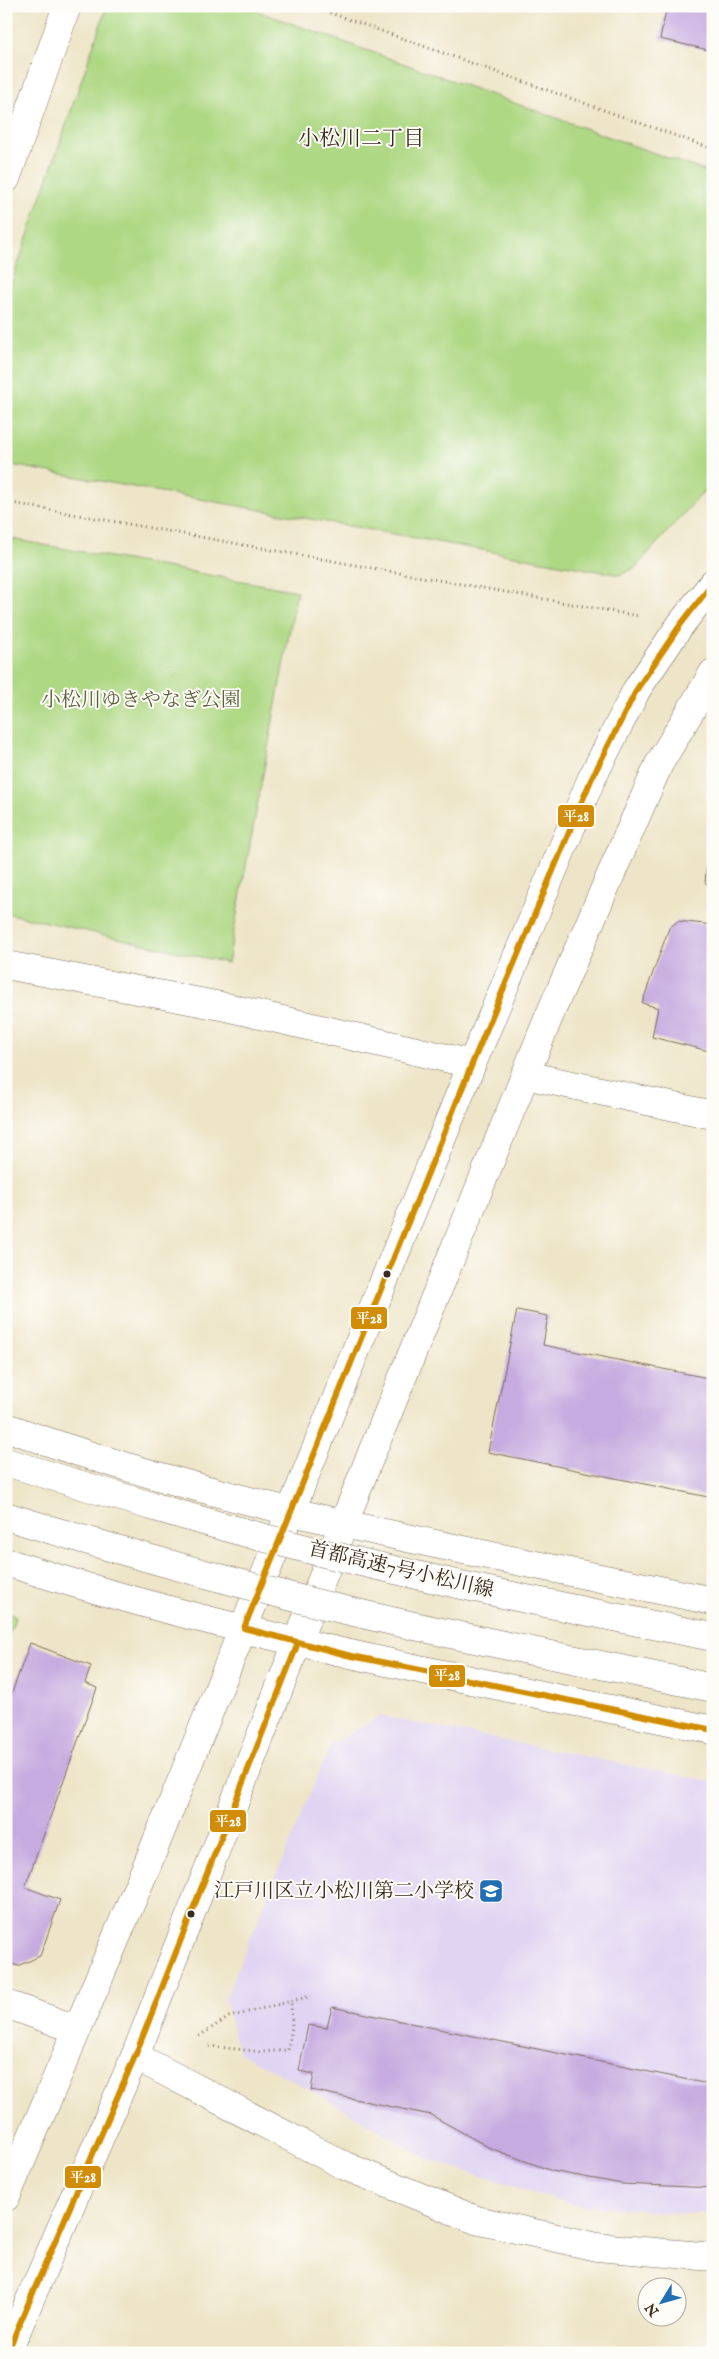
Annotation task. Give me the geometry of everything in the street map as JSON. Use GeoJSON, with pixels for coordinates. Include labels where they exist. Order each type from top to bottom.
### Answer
{"type":"FeatureCollection","features":[{"type":"Feature","properties":{"kind":"main road"},"geometry":{"type":"LineString","coordinates":[[6,179],[67,6]]}},
{"type":"Feature","properties":{"kind":"main road"},"geometry":{"type":"LineString","coordinates":[[6,2197],[150,1858],[472,1064],[591,780],[637,689],[681,624],[713,583]]}},
{"type":"Feature","properties":{"kind":"main road"},"geometry":{"type":"LineString","coordinates":[[7,2353],[135,2056],[344,1523],[525,1075],[655,772],[713,673]]}},
{"type":"Feature","properties":{"kind":"main road"},"geometry":{"type":"LineString","coordinates":[[6,965],[226,1007],[472,1064]]}},
{"type":"Feature","properties":{"kind":"main road"},"geometry":{"type":"LineString","coordinates":[[525,1075],[713,1114]]}},
{"type":"Feature","properties":{"kind":"main road"},"geometry":{"type":"LineString","coordinates":[[6,1428],[86,1456],[200,1490],[344,1523],[713,1601]]}},
{"type":"Feature","properties":{"kind":"main road","name":"首都高速7号小松川線"},"geometry":{"type":"LineString","coordinates":[[6,1462],[150,1506],[311,1550],[484,1590],[713,1638]]}},
{"type":"Feature","properties":{"kind":"main road"},"geometry":{"type":"LineString","coordinates":[[6,1516],[136,1556],[298,1598],[472,1638],[713,1688]]}},
{"type":"Feature","properties":{"kind":"main road"},"geometry":{"type":"LineString","coordinates":[[6,1562],[298,1643],[713,1730]]}},
{"type":"Feature","properties":{"kind":"main road"},"geometry":{"type":"LineString","coordinates":[[6,2004],[76,2029]]}},
{"type":"Feature","properties":{"kind":"main road"},"geometry":{"type":"LineString","coordinates":[[135,2056],[346,2166],[476,2220],[597,2246],[713,2257]]}},
{"type":"Feature","properties":{"kind":"path"},"geometry":{"type":"LineString","coordinates":[[311,6],[713,149]]}},
{"type":"Feature","properties":{"kind":"path"},"geometry":{"type":"LineString","coordinates":[[6,502],[638,616]]}},
{"type":"Feature","properties":{"kind":"path"},"geometry":{"type":"LineString","coordinates":[[199,2036],[229,2017],[311,1996]]}},
{"type":"Feature","properties":{"kind":"path"},"geometry":{"type":"LineString","coordinates":[[209,2046],[262,2052],[288,2050],[292,2027],[291,2001]]}},
{"type":"Feature","properties":{"kind":"shaded area","name":"江戸川区立小松川第二小学校"},"geometry":{"type":"Polygon","coordinates":[[[380,1716],[713,1782],[713,2213],[686,2214],[570,2204],[428,2159],[311,2090],[239,2053],[225,1999],[330,1746],[380,1716]]]}},
{"type":"Feature","properties":{"kind":"green space"},"geometry":{"type":"Polygon","coordinates":[[[107,6],[243,6],[710,173],[713,177],[713,481],[635,568],[620,575],[6,464],[6,299],[107,6]]]}},
{"type":"Feature","properties":{"kind":"green space","name":"小松川ゆきやなぎ公園"},"geometry":{"type":"Polygon","coordinates":[[[6,538],[297,591],[228,963],[6,913],[6,538]]]}},
{"type":"Feature","properties":{"kind":"green space"},"geometry":{"type":"Polygon","coordinates":[[[6,1613],[16,1616],[6,1642],[6,1613]]]}},
{"type":"Feature","properties":{"kind":"building"},"geometry":{"type":"Polygon","coordinates":[[[667,6],[713,6],[713,51],[660,39],[667,6]]]}},
{"type":"Feature","properties":{"kind":"building"},"geometry":{"type":"Polygon","coordinates":[[[713,853],[713,893],[705,882],[707,861],[713,853]]]}},
{"type":"Feature","properties":{"kind":"building"},"geometry":{"type":"Polygon","coordinates":[[[678,921],[713,925],[713,1052],[652,1037],[658,1008],[642,1003],[669,928],[678,921]]]}},
{"type":"Feature","properties":{"kind":"building"},"geometry":{"type":"Polygon","coordinates":[[[517,1310],[548,1316],[543,1345],[713,1379],[713,1498],[488,1452],[517,1310]]]}},
{"type":"Feature","properties":{"kind":"building"},"geometry":{"type":"Polygon","coordinates":[[[30,1643],[91,1666],[85,1683],[97,1688],[25,1887],[60,1900],[40,1956],[18,1966],[6,1962],[6,1709],[30,1643]]]}},
{"type":"Feature","properties":{"kind":"building"},"geometry":{"type":"Polygon","coordinates":[[[332,2007],[713,2085],[713,2188],[622,2184],[552,2171],[490,2148],[431,2115],[311,2090],[314,2074],[299,2071],[308,2025],[327,2028],[332,2007]]]}},
{"type":"Feature","properties":{"kind":"transit line","name":"平28"},"geometry":{"type":"LineString","coordinates":[[713,583],[681,624],[637,689],[591,780],[472,1064],[244,1628],[347,1655],[713,1730]]}},
{"type":"Feature","properties":{"kind":"transit line","name":"平28"},"geometry":{"type":"LineString","coordinates":[[7,2353],[135,2056],[298,1643]]}},
{"type":"Feature","properties":{"kind":"place","name":"江戸川区立小松川第二小学校"},"geometry":{"type":"Point","coordinates":[491,1891]}},
{"type":"Feature","properties":{"kind":"district","name":"小松川二丁目"},"geometry":{"type":"Point","coordinates":[361,139]}}]}
